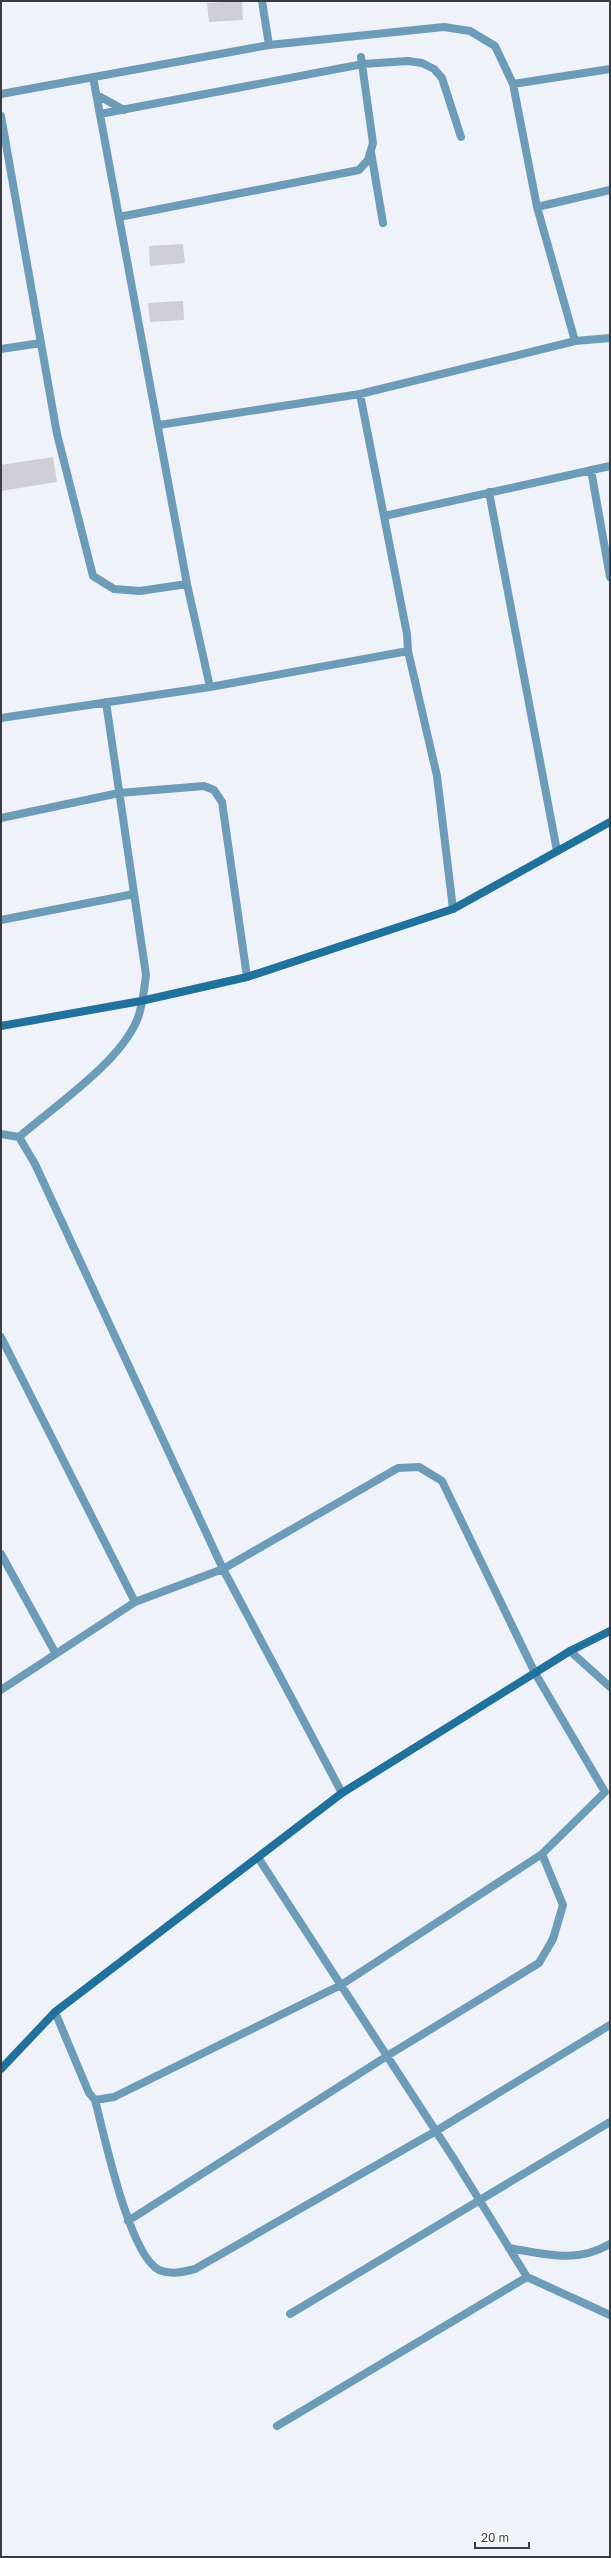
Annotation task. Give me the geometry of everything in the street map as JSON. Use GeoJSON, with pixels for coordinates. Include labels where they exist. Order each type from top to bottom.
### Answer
{"type":"FeatureCollection","features":[{"type":"Feature","properties":{"kind":"street"},"geometry":{"type":"LineString","coordinates":[[262,1],[269,45]]}},
{"type":"Feature","properties":{"kind":"street"},"geometry":{"type":"LineString","coordinates":[[1,94],[269,45],[444,26],[470,31],[495,46],[513,84],[537,207],[575,341]]}},
{"type":"Feature","properties":{"kind":"street"},"geometry":{"type":"LineString","coordinates":[[120,217],[359,170],[368,160],[373,143],[362,60]]}},
{"type":"Feature","properties":{"kind":"street"},"geometry":{"type":"LineString","coordinates":[[100,114],[362,60],[408,61],[422,63],[434,69],[442,78],[461,137]]}},
{"type":"Feature","properties":{"kind":"street"},"geometry":{"type":"LineString","coordinates":[[513,84],[610,69]]}},
{"type":"Feature","properties":{"kind":"street"},"geometry":{"type":"LineString","coordinates":[[94,77],[187,584],[210,687]]}},
{"type":"Feature","properties":{"kind":"street"},"geometry":{"type":"LineString","coordinates":[[98,95],[124,110]]}},
{"type":"Feature","properties":{"kind":"street"},"geometry":{"type":"LineString","coordinates":[[1,116],[57,434],[93,576],[114,589],[140,591],[187,584]]}},
{"type":"Feature","properties":{"kind":"street"},"geometry":{"type":"LineString","coordinates":[[371,150],[383,223]]}},
{"type":"Feature","properties":{"kind":"street"},"geometry":{"type":"LineString","coordinates":[[537,207],[610,190]]}},
{"type":"Feature","properties":{"kind":"street"},"geometry":{"type":"LineString","coordinates":[[159,425],[360,394],[575,341],[610,338]]}},
{"type":"Feature","properties":{"kind":"street"},"geometry":{"type":"LineString","coordinates":[[1,349],[41,342]]}},
{"type":"Feature","properties":{"kind":"street"},"geometry":{"type":"LineString","coordinates":[[360,394],[407,634],[408,651],[437,776],[453,909]]}},
{"type":"Feature","properties":{"kind":"street"},"geometry":{"type":"LineString","coordinates":[[384,516],[610,466]]}},
{"type":"Feature","properties":{"kind":"street"},"geometry":{"type":"LineString","coordinates":[[591,470],[610,577]]}},
{"type":"Feature","properties":{"kind":"street"},"geometry":{"type":"LineString","coordinates":[[489,492],[557,851]]}},
{"type":"Feature","properties":{"kind":"street"},"geometry":{"type":"LineString","coordinates":[[1,718],[210,687],[408,651]]}},
{"type":"Feature","properties":{"kind":"street"},"geometry":{"type":"LineString","coordinates":[[1,1134],[19,1137],[117,1054],[130,1036],[138,1018],[146,974],[106,702]]}},
{"type":"Feature","properties":{"kind":"street"},"geometry":{"type":"LineString","coordinates":[[1,818],[119,793],[204,786],[214,790],[222,802],[247,977]]}},
{"type":"Feature","properties":{"kind":"street"},"geometry":{"type":"LineString","coordinates":[[1,1026],[141,1001],[247,977],[453,909],[610,822]]}},
{"type":"Feature","properties":{"kind":"street"},"geometry":{"type":"LineString","coordinates":[[1,920],[134,894]]}},
{"type":"Feature","properties":{"kind":"street"},"geometry":{"type":"LineString","coordinates":[[19,1137],[35,1164],[223,1569],[342,1793]]}},
{"type":"Feature","properties":{"kind":"street"},"geometry":{"type":"LineString","coordinates":[[1,1338],[135,1602]]}},
{"type":"Feature","properties":{"kind":"street"},"geometry":{"type":"LineString","coordinates":[[1,1690],[135,1602],[223,1569],[398,1468],[419,1467],[442,1481],[535,1673],[607,1795],[542,1854],[341,1985],[114,2097],[95,2100]]}},
{"type":"Feature","properties":{"kind":"street"},"geometry":{"type":"LineString","coordinates":[[1,1554],[56,1654]]}},
{"type":"Feature","properties":{"kind":"street"},"geometry":{"type":"LineString","coordinates":[[1,2069],[55,2012],[258,1859],[342,1793],[570,1651],[610,1631]]}},
{"type":"Feature","properties":{"kind":"street"},"geometry":{"type":"LineString","coordinates":[[570,1651],[610,1687]]}},
{"type":"Feature","properties":{"kind":"street"},"geometry":{"type":"LineString","coordinates":[[128,2221],[387,2056],[539,1963],[553,1938],[563,1905],[542,1854]]}},
{"type":"Feature","properties":{"kind":"street"},"geometry":{"type":"LineString","coordinates":[[258,1859],[436,2131],[526,2276],[610,2315]]}},
{"type":"Feature","properties":{"kind":"street"},"geometry":{"type":"LineString","coordinates":[[55,2012],[89,2093],[95,2100],[128,2221],[148,2260],[159,2270],[174,2274],[195,2269],[436,2131],[610,2026]]}},
{"type":"Feature","properties":{"kind":"street"},"geometry":{"type":"LineString","coordinates":[[290,2314],[480,2202],[610,2122]]}},
{"type":"Feature","properties":{"kind":"street"},"geometry":{"type":"LineString","coordinates":[[509,2248],[568,2257],[595,2253],[610,2244]]}},
{"type":"Feature","properties":{"kind":"street"},"geometry":{"type":"LineString","coordinates":[[277,2426],[526,2276]]}},
{"type":"Feature","properties":{"kind":"building"},"geometry":{"type":"Polygon","coordinates":[[[242,1],[243,20],[209,22],[207,3],[242,1]]]}},
{"type":"Feature","properties":{"kind":"building"},"geometry":{"type":"Polygon","coordinates":[[[183,244],[185,263],[150,266],[149,246],[183,244]]]}},
{"type":"Feature","properties":{"kind":"building"},"geometry":{"type":"Polygon","coordinates":[[[183,301],[184,320],[150,322],[148,303],[183,301]]]}},
{"type":"Feature","properties":{"kind":"building"},"geometry":{"type":"Polygon","coordinates":[[[53,457],[57,482],[1,491],[1,465],[53,457]]]}}]}
